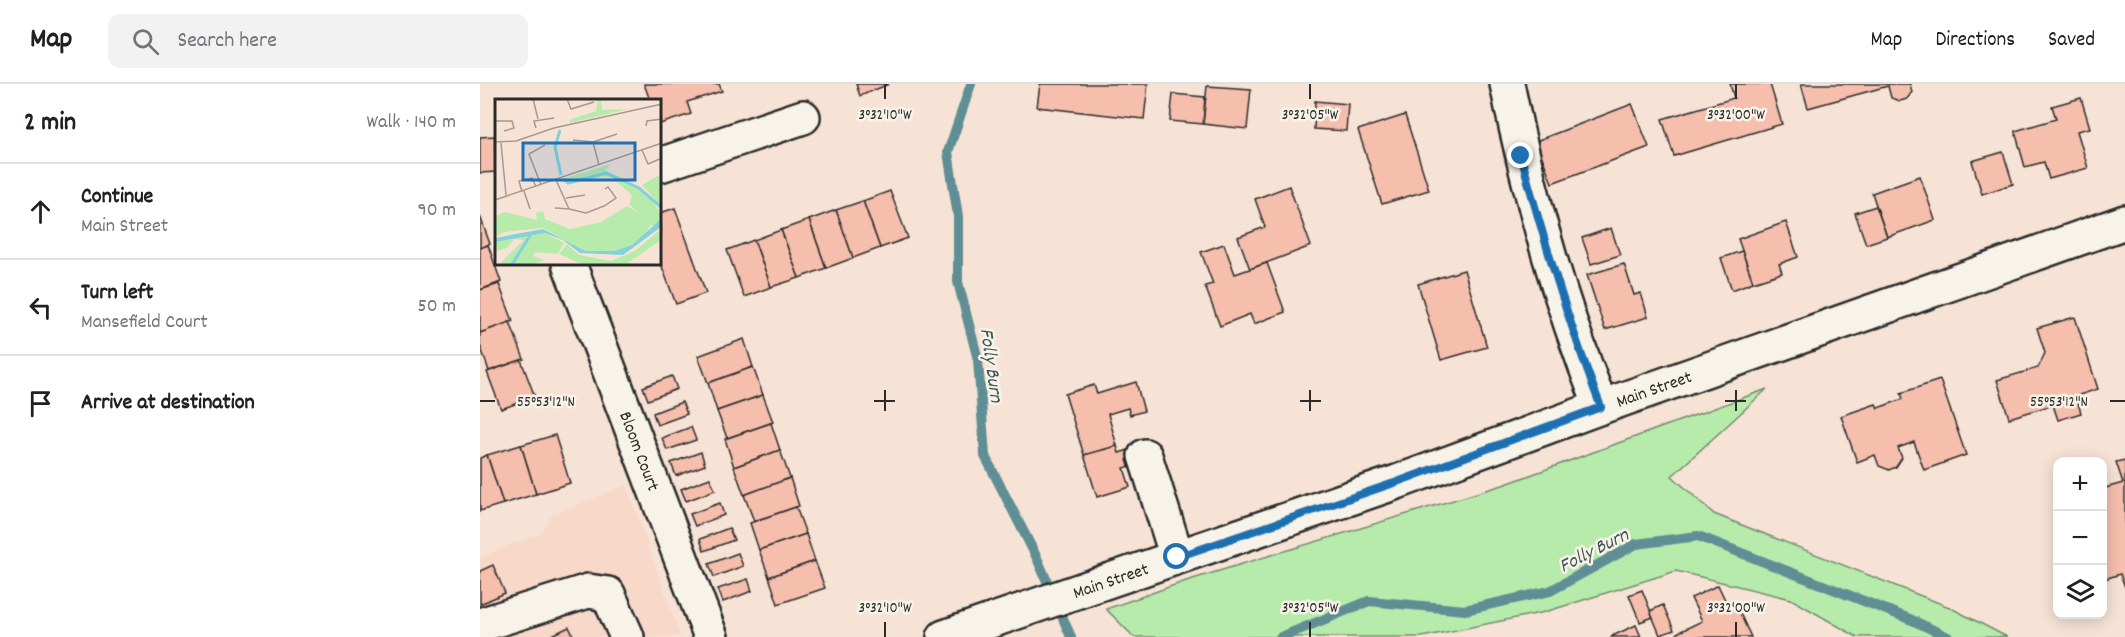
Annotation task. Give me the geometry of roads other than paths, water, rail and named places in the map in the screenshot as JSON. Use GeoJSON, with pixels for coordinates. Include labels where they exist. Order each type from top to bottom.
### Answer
{"type":"FeatureCollection","features":[{"type":"Feature","properties":{"kind":"street"},"geometry":{"type":"LineString","coordinates":[[1507,84],[1521,156],[1546,248],[1583,363],[1601,407]]}},
{"type":"Feature","properties":{"kind":"street"},"geometry":{"type":"LineString","coordinates":[[662,164],[803,117]]}},
{"type":"Feature","properties":{"kind":"street","name":"Main Street"},"geometry":{"type":"LineString","coordinates":[[955,635],[1397,482],[1601,407],[2125,222]]}},
{"type":"Feature","properties":{"kind":"street","name":"Bloom Court"},"geometry":{"type":"LineString","coordinates":[[570,266],[711,637]]}},
{"type":"Feature","properties":{"kind":"street"},"geometry":{"type":"LineString","coordinates":[[1145,456],[1177,557]]}},
{"type":"Feature","properties":{"kind":"street"},"geometry":{"type":"LineString","coordinates":[[480,626],[588,591],[608,594],[627,637]]}},
{"type":"Feature","properties":{"kind":"waterway","name":"Folly Burn"},"geometry":{"type":"LineString","coordinates":[[971,84],[948,152],[958,216],[958,282],[978,360],[985,456],[1037,558],[1071,637]]}},
{"type":"Feature","properties":{"kind":"waterway","name":"Folly Burn"},"geometry":{"type":"LineString","coordinates":[[1281,637],[1369,601],[1465,610],[1550,591],[1636,544],[1698,536],[1912,620],[1948,637]]}}]}
